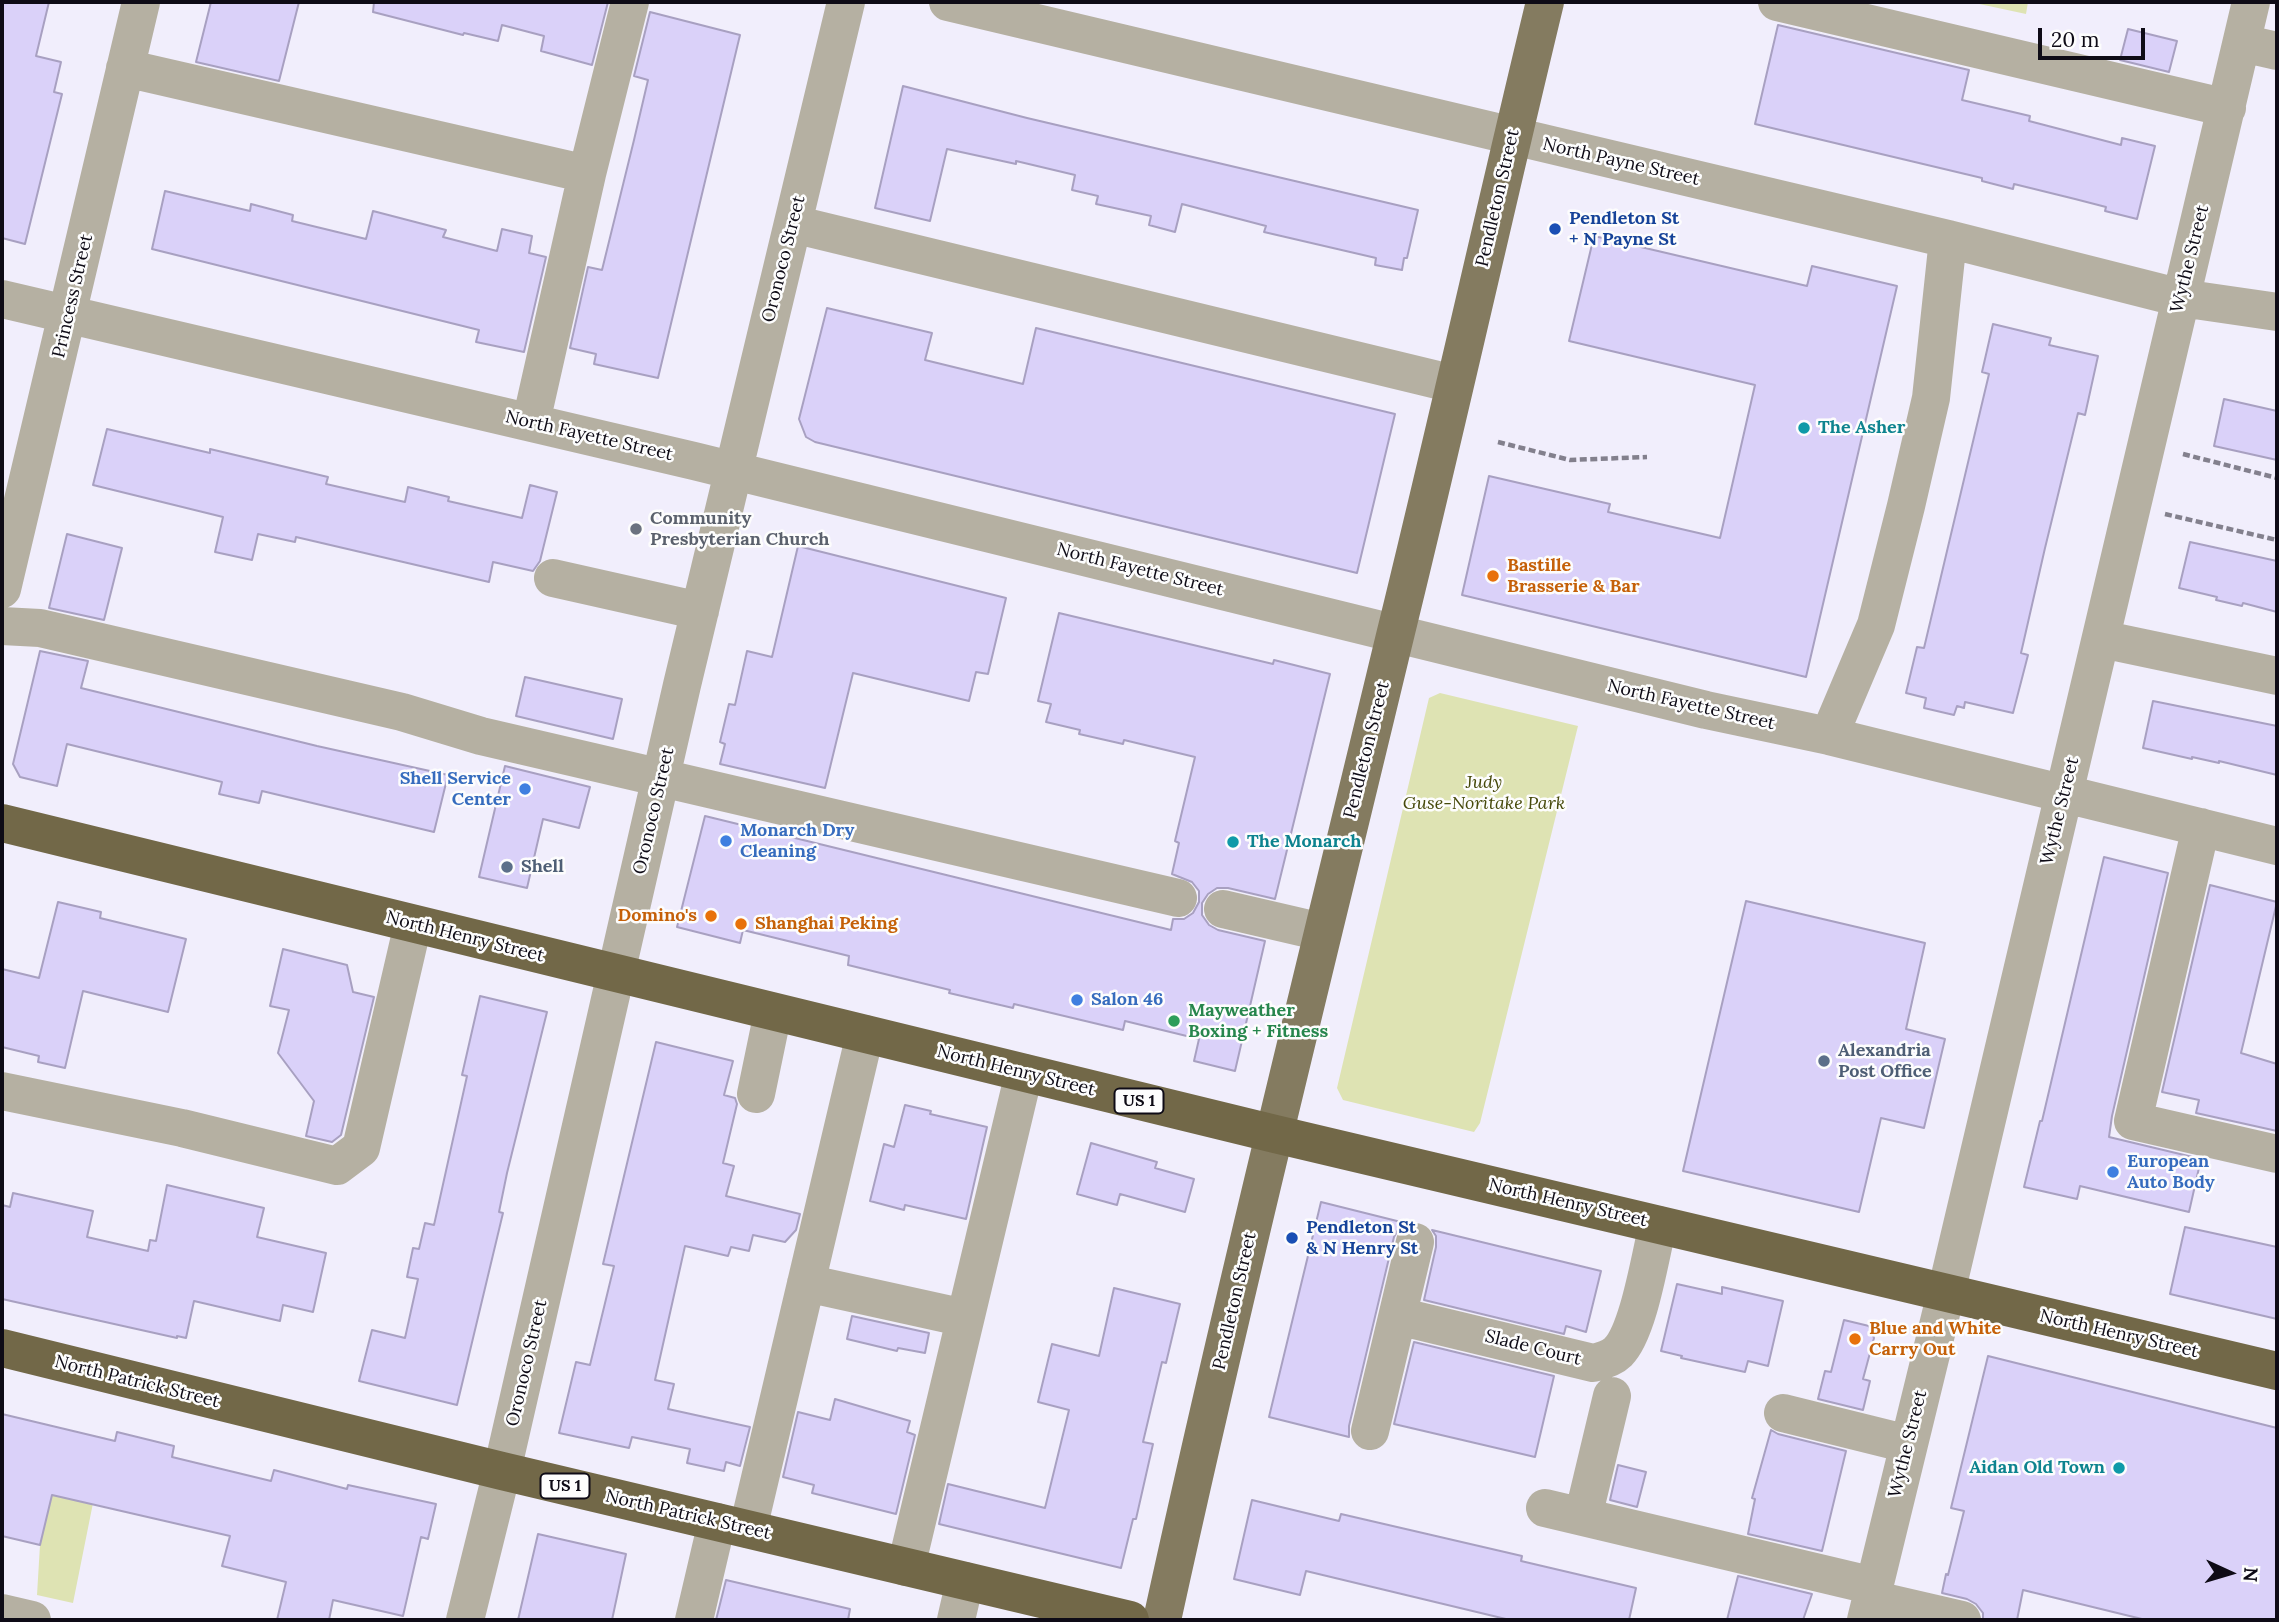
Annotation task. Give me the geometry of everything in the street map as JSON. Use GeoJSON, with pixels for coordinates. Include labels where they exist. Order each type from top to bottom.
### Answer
{"type":"FeatureCollection","features":[{"type":"Feature","properties":{"kind":"highway","name":"North Henry Street"},"geometry":{"type":"LineString","coordinates":[[2,823],[1275,1134],[2277,1371]]}},
{"type":"Feature","properties":{"kind":"highway","name":"North Patrick Street"},"geometry":{"type":"LineString","coordinates":[[2,1348],[502,1471],[1130,1620]]}},
{"type":"Feature","properties":{"kind":"main road","name":"Pendleton Street"},"geometry":{"type":"LineString","coordinates":[[1162,1620],[1322,932],[1396,633],[1545,2]]}},
{"type":"Feature","properties":{"kind":"street","name":"Princess Street"},"geometry":{"type":"LineString","coordinates":[[4,575],[141,2]]}},
{"type":"Feature","properties":{"kind":"street"},"geometry":{"type":"LineString","coordinates":[[531,422],[587,174],[630,2]]}},
{"type":"Feature","properties":{"kind":"street","name":"Oronoco Street"},"geometry":{"type":"LineString","coordinates":[[465,1620],[502,1471],[700,611],[846,2]]}},
{"type":"Feature","properties":{"kind":"street","name":"North Payne Street"},"geometry":{"type":"LineString","coordinates":[[948,2],[1948,239],[2181,298],[2266,310]]}},
{"type":"Feature","properties":{"kind":"street"},"geometry":{"type":"LineString","coordinates":[[1777,2],[2227,108]]}},
{"type":"Feature","properties":{"kind":"street","name":"Wythe Street"},"geometry":{"type":"LineString","coordinates":[[1870,1602],[1946,1293],[2227,108],[2260,47],[2251,2]]}},
{"type":"Feature","properties":{"kind":"street"},"geometry":{"type":"LineString","coordinates":[[125,68],[587,174]]}},
{"type":"Feature","properties":{"kind":"street"},"geometry":{"type":"LineString","coordinates":[[793,224],[1454,384]]}},
{"type":"Feature","properties":{"kind":"street"},"geometry":{"type":"LineString","coordinates":[[1829,737],[1876,625],[1912,479],[1931,398],[1948,239]]}},
{"type":"Feature","properties":{"kind":"street","name":"North Fayette Street"},"geometry":{"type":"LineString","coordinates":[[2,299],[531,422],[1706,710],[1829,737],[2277,846]]}},
{"type":"Feature","properties":{"kind":"street"},"geometry":{"type":"LineString","coordinates":[[553,578],[700,611]]}},
{"type":"Feature","properties":{"kind":"street"},"geometry":{"type":"LineString","coordinates":[[2,625],[53,631],[402,712],[481,736],[1178,898]]}},
{"type":"Feature","properties":{"kind":"street"},"geometry":{"type":"LineString","coordinates":[[2101,639],[2277,676]]}},
{"type":"Feature","properties":{"kind":"street"},"geometry":{"type":"LineString","coordinates":[[2201,827],[2133,1121],[2277,1154]]}},
{"type":"Feature","properties":{"kind":"street"},"geometry":{"type":"LineString","coordinates":[[1223,909],[1322,932]]}},
{"type":"Feature","properties":{"kind":"street"},"geometry":{"type":"LineString","coordinates":[[2,1091],[182,1128],[337,1166],[361,1148],[413,924]]}},
{"type":"Feature","properties":{"kind":"street"},"geometry":{"type":"LineString","coordinates":[[756,1094],[773,1012]]}},
{"type":"Feature","properties":{"kind":"street"},"geometry":{"type":"LineString","coordinates":[[695,1620],[733,1525],[806,1283],[865,1034]]}},
{"type":"Feature","properties":{"kind":"street"},"geometry":{"type":"LineString","coordinates":[[906,1567],[1024,1073]]}},
{"type":"Feature","properties":{"kind":"street","name":"Slade Court"},"geometry":{"type":"LineString","coordinates":[[1398,1316],[1593,1363],[1606,1360],[1618,1352],[1631,1333],[1658,1225]]}},
{"type":"Feature","properties":{"kind":"street"},"geometry":{"type":"LineString","coordinates":[[1370,1431],[1415,1242]]}},
{"type":"Feature","properties":{"kind":"street"},"geometry":{"type":"LineString","coordinates":[[806,1283],[965,1318]]}},
{"type":"Feature","properties":{"kind":"street"},"geometry":{"type":"LineString","coordinates":[[1583,1517],[1612,1396]]}},
{"type":"Feature","properties":{"kind":"street"},"geometry":{"type":"LineString","coordinates":[[1783,1413],[1908,1444]]}},
{"type":"Feature","properties":{"kind":"street"},"geometry":{"type":"LineString","coordinates":[[1545,1508],[1870,1602],[1962,1620]]}},
{"type":"Feature","properties":{"kind":"street"},"geometry":{"type":"LineString","coordinates":[[956,1620],[965,1581]]}},
{"type":"Feature","properties":{"kind":"street"},"geometry":{"type":"LineString","coordinates":[[2,1613],[32,1620]]}},
{"type":"Feature","properties":{"kind":"path"},"geometry":{"type":"LineString","coordinates":[[1498,442],[1570,460],[1647,457]]}},
{"type":"Feature","properties":{"kind":"path"},"geometry":{"type":"LineString","coordinates":[[2147,445],[2277,478]]}},
{"type":"Feature","properties":{"kind":"path"},"geometry":{"type":"LineString","coordinates":[[2132,507],[2277,540]]}},
{"type":"Feature","properties":{"kind":"green space"},"geometry":{"type":"Polygon","coordinates":[[[1970,2],[2028,2],[2026,14],[1970,2]]]}},
{"type":"Feature","properties":{"kind":"green space","name":"Judy Guse-Noritake Park"},"geometry":{"type":"Polygon","coordinates":[[[1440,693],[1578,726],[1480,1123],[1474,1132],[1343,1100],[1337,1088],[1429,698],[1440,693]]]}},
{"type":"Feature","properties":{"kind":"green space"},"geometry":{"type":"Polygon","coordinates":[[[68,1430],[106,1438],[73,1603],[37,1595],[40,1545],[68,1430]]]}},
{"type":"Feature","properties":{"kind":"building"},"geometry":{"type":"Polygon","coordinates":[[[2,2],[49,2],[36,56],[61,62],[54,92],[62,94],[25,244],[2,238],[2,2]]]}},
{"type":"Feature","properties":{"kind":"building"},"geometry":{"type":"Polygon","coordinates":[[[211,2],[299,2],[279,81],[196,62],[211,2]]]}},
{"type":"Feature","properties":{"kind":"building"},"geometry":{"type":"Polygon","coordinates":[[[374,2],[608,2],[592,65],[541,51],[544,36],[502,25],[498,41],[464,33],[463,35],[373,12],[374,2]]]}},
{"type":"Feature","properties":{"kind":"building"},"geometry":{"type":"Polygon","coordinates":[[[650,12],[740,35],[658,378],[594,364],[596,354],[570,348],[588,267],[602,270],[634,140],[648,80],[634,76],[650,12]]]}},
{"type":"Feature","properties":{"kind":"building"},"geometry":{"type":"Polygon","coordinates":[[[1778,25],[1969,70],[1962,100],[2030,116],[2029,121],[2121,145],[2122,138],[2155,146],[2137,219],[2105,211],[2106,207],[2075,199],[2014,184],[2013,189],[1982,181],[1982,178],[1755,124],[1778,25]]]}},
{"type":"Feature","properties":{"kind":"building"},"geometry":{"type":"Polygon","coordinates":[[[2128,29],[2177,41],[2169,72],[2120,60],[2128,29]]]}},
{"type":"Feature","properties":{"kind":"building"},"geometry":{"type":"Polygon","coordinates":[[[903,86],[1418,210],[1407,258],[1404,258],[1402,270],[1375,265],[1376,258],[1264,232],[1266,226],[1182,204],[1175,232],[1149,225],[1151,216],[1096,204],[1098,196],[1072,190],[1075,175],[947,149],[930,221],[875,208],[903,86]]]}},
{"type":"Feature","properties":{"kind":"building"},"geometry":{"type":"Polygon","coordinates":[[[165,191],[250,211],[251,204],[293,215],[292,221],[366,239],[373,211],[446,230],[443,237],[497,251],[502,229],[532,236],[529,253],[546,257],[524,352],[476,342],[479,330],[152,249],[165,191]]]}},
{"type":"Feature","properties":{"kind":"building","name":"The Asher"},"geometry":{"type":"Polygon","coordinates":[[[1594,236],[1807,286],[1812,266],[1897,286],[1806,677],[1462,595],[1489,476],[1610,504],[1608,512],[1720,538],[1755,385],[1569,341],[1594,236]]]}},
{"type":"Feature","properties":{"kind":"building"},"geometry":{"type":"Polygon","coordinates":[[[827,308],[932,333],[925,360],[1023,384],[1036,328],[1395,414],[1357,573],[815,442],[806,437],[799,419],[827,308]]]}},
{"type":"Feature","properties":{"kind":"building"},"geometry":{"type":"Polygon","coordinates":[[[1993,324],[2051,338],[2049,345],[2098,356],[2085,415],[2078,413],[2045,548],[2021,653],[2028,655],[2013,713],[1965,702],[1964,708],[1957,706],[1954,715],[1924,708],[1926,698],[1906,693],[1917,647],[1924,648],[1989,374],[1982,372],[1993,324]]]}},
{"type":"Feature","properties":{"kind":"building"},"geometry":{"type":"Polygon","coordinates":[[[2224,399],[2277,411],[2277,460],[2214,446],[2224,399]]]}},
{"type":"Feature","properties":{"kind":"building"},"geometry":{"type":"Polygon","coordinates":[[[107,429],[210,453],[210,449],[328,477],[326,484],[405,502],[408,487],[449,497],[448,501],[522,518],[530,485],[557,492],[540,561],[533,571],[493,562],[489,582],[296,537],[295,542],[258,534],[252,560],[215,552],[223,517],[93,485],[107,429]]]}},
{"type":"Feature","properties":{"kind":"building"},"geometry":{"type":"Polygon","coordinates":[[[67,534],[122,548],[104,620],[49,608],[67,534]]]}},
{"type":"Feature","properties":{"kind":"building"},"geometry":{"type":"Polygon","coordinates":[[[2190,542],[2277,561],[2277,612],[2243,603],[2242,606],[2216,600],[2217,597],[2179,588],[2190,542]]]}},
{"type":"Feature","properties":{"kind":"building"},"geometry":{"type":"Polygon","coordinates":[[[798,546],[1006,598],[988,674],[976,672],[969,701],[853,673],[825,788],[720,764],[725,744],[720,742],[729,704],[735,705],[747,651],[772,657],[798,546]]]}},
{"type":"Feature","properties":{"kind":"building","name":"The Monarch"},"geometry":{"type":"Polygon","coordinates":[[[1059,613],[1273,664],[1274,660],[1330,674],[1275,899],[1217,888],[1208,894],[1202,903],[1202,915],[1209,925],[1218,930],[1265,941],[1235,1071],[1194,1061],[1199,1039],[1125,1021],[1123,1030],[1014,1004],[1013,1008],[949,993],[950,990],[848,965],[849,956],[743,930],[740,943],[677,927],[705,816],[1171,930],[1173,919],[1184,919],[1193,913],[1199,902],[1199,891],[1192,882],[1172,874],[1179,843],[1175,841],[1195,757],[1124,740],[1123,744],[1079,734],[1080,730],[1046,722],[1051,704],[1038,701],[1059,613]]]}},
{"type":"Feature","properties":{"kind":"building"},"geometry":{"type":"Polygon","coordinates":[[[40,651],[88,661],[81,688],[448,775],[434,832],[262,791],[259,803],[219,794],[222,782],[67,744],[57,786],[20,777],[13,764],[40,651]]]}},
{"type":"Feature","properties":{"kind":"building"},"geometry":{"type":"Polygon","coordinates":[[[525,677],[622,699],[613,739],[516,716],[525,677]]]}},
{"type":"Feature","properties":{"kind":"building"},"geometry":{"type":"Polygon","coordinates":[[[2153,701],[2277,726],[2277,775],[2219,761],[2192,759],[2143,748],[2153,701]]]}},
{"type":"Feature","properties":{"kind":"building"},"geometry":{"type":"Polygon","coordinates":[[[505,766],[590,787],[579,828],[543,819],[527,888],[479,877],[505,766]]]}},
{"type":"Feature","properties":{"kind":"building"},"geometry":{"type":"Polygon","coordinates":[[[2104,857],[2168,873],[2109,1137],[2201,1159],[2189,1212],[2080,1186],[2077,1199],[2024,1187],[2104,857]]]}},
{"type":"Feature","properties":{"kind":"building"},"geometry":{"type":"Polygon","coordinates":[[[2210,885],[2277,902],[2241,1053],[2277,1064],[2277,1131],[2196,1113],[2199,1100],[2162,1092],[2210,885]]]}},
{"type":"Feature","properties":{"kind":"building","name":"Alexandria Post Office"},"geometry":{"type":"Polygon","coordinates":[[[1746,901],[1925,943],[1906,1029],[1945,1039],[1924,1128],[1881,1118],[1859,1212],[1683,1171],[1746,901]]]}},
{"type":"Feature","properties":{"kind":"building"},"geometry":{"type":"Polygon","coordinates":[[[58,902],[101,912],[100,918],[186,939],[168,1012],[83,991],[65,1068],[38,1062],[39,1056],[2,1047],[2,969],[39,978],[58,902]]]}},
{"type":"Feature","properties":{"kind":"building"},"geometry":{"type":"Polygon","coordinates":[[[283,949],[347,965],[353,992],[374,997],[341,1135],[332,1142],[306,1136],[314,1101],[278,1053],[289,1010],[270,1006],[283,949]]]}},
{"type":"Feature","properties":{"kind":"building"},"geometry":{"type":"Polygon","coordinates":[[[480,996],[547,1012],[507,1173],[499,1212],[503,1213],[457,1405],[359,1381],[372,1330],[405,1338],[418,1279],[407,1277],[413,1248],[419,1249],[425,1223],[434,1225],[467,1076],[462,1075],[480,996]]]}},
{"type":"Feature","properties":{"kind":"building"},"geometry":{"type":"Polygon","coordinates":[[[656,1042],[733,1061],[724,1095],[735,1098],[737,1104],[723,1163],[734,1166],[726,1196],[800,1214],[796,1230],[785,1242],[753,1235],[749,1251],[731,1247],[728,1256],[685,1246],[655,1380],[674,1384],[668,1409],[750,1427],[740,1466],[726,1462],[724,1471],[687,1463],[690,1449],[632,1437],[629,1448],[559,1433],[576,1362],[590,1365],[614,1266],[603,1264],[656,1042]]]}},
{"type":"Feature","properties":{"kind":"building"},"geometry":{"type":"Polygon","coordinates":[[[905,1105],[931,1111],[930,1114],[987,1127],[966,1219],[905,1205],[904,1210],[870,1201],[884,1144],[894,1147],[905,1105]]]}},
{"type":"Feature","properties":{"kind":"building"},"geometry":{"type":"Polygon","coordinates":[[[1091,1143],[1157,1162],[1155,1168],[1194,1179],[1185,1212],[1120,1194],[1117,1205],[1077,1194],[1091,1143]]]}},
{"type":"Feature","properties":{"kind":"building"},"geometry":{"type":"Polygon","coordinates":[[[167,1185],[264,1208],[257,1237],[326,1253],[313,1312],[283,1305],[280,1321],[194,1301],[186,1338],[177,1338],[2,1299],[2,1205],[10,1207],[13,1193],[93,1211],[87,1237],[148,1251],[150,1240],[156,1241],[167,1185]]]}},
{"type":"Feature","properties":{"kind":"building"},"geometry":{"type":"Polygon","coordinates":[[[1321,1202],[1405,1223],[1394,1237],[1349,1426],[1349,1437],[1269,1417],[1321,1202]]]}},
{"type":"Feature","properties":{"kind":"building"},"geometry":{"type":"Polygon","coordinates":[[[2185,1227],[2277,1247],[2277,1319],[2170,1294],[2185,1227]]]}},
{"type":"Feature","properties":{"kind":"building"},"geometry":{"type":"Polygon","coordinates":[[[1432,1230],[1601,1271],[1586,1332],[1566,1326],[1564,1334],[1424,1300],[1436,1247],[1436,1236],[1432,1230]]]}},
{"type":"Feature","properties":{"kind":"building"},"geometry":{"type":"Polygon","coordinates":[[[1677,1284],[1722,1294],[1722,1287],[1783,1301],[1768,1366],[1748,1361],[1745,1372],[1661,1351],[1677,1284]]]}},
{"type":"Feature","properties":{"kind":"building"},"geometry":{"type":"Polygon","coordinates":[[[1114,1288],[1180,1304],[1166,1363],[1162,1362],[1143,1442],[1153,1444],[1136,1519],[1133,1519],[1121,1568],[939,1524],[948,1484],[1045,1508],[1069,1410],[1038,1402],[1052,1344],[1099,1356],[1114,1288]]]}},
{"type":"Feature","properties":{"kind":"building"},"geometry":{"type":"Polygon","coordinates":[[[852,1316],[929,1333],[925,1353],[898,1348],[897,1351],[847,1339],[852,1316]]]}},
{"type":"Feature","properties":{"kind":"building"},"geometry":{"type":"Polygon","coordinates":[[[1844,1320],[1869,1326],[1874,1338],[1863,1379],[1870,1381],[1863,1410],[1818,1399],[1825,1371],[1831,1372],[1844,1320]]]}},
{"type":"Feature","properties":{"kind":"building"},"geometry":{"type":"Polygon","coordinates":[[[1414,1342],[1554,1376],[1535,1457],[1394,1424],[1414,1342]]]}},
{"type":"Feature","properties":{"kind":"building","name":"Aidan Old Town"},"geometry":{"type":"Polygon","coordinates":[[[1988,1356],[2277,1428],[2277,1620],[2146,1620],[2023,1590],[2017,1620],[1983,1620],[1983,1613],[1976,1604],[1942,1593],[1964,1511],[1951,1508],[1988,1356]]]}},
{"type":"Feature","properties":{"kind":"building"},"geometry":{"type":"Polygon","coordinates":[[[835,1399],[910,1421],[907,1432],[915,1435],[896,1514],[812,1493],[814,1485],[783,1477],[798,1412],[830,1420],[835,1399]]]}},
{"type":"Feature","properties":{"kind":"building"},"geometry":{"type":"Polygon","coordinates":[[[2,1414],[115,1441],[117,1432],[174,1446],[172,1457],[271,1481],[274,1470],[347,1489],[348,1485],[436,1504],[428,1539],[421,1537],[403,1616],[333,1600],[329,1620],[277,1620],[286,1582],[222,1566],[230,1536],[52,1495],[40,1545],[2,1536],[2,1414]]]}},
{"type":"Feature","properties":{"kind":"building"},"geometry":{"type":"Polygon","coordinates":[[[1771,1430],[1846,1451],[1822,1551],[1748,1534],[1755,1499],[1752,1498],[1771,1430]]]}},
{"type":"Feature","properties":{"kind":"building"},"geometry":{"type":"Polygon","coordinates":[[[1618,1465],[1646,1472],[1637,1507],[1610,1500],[1618,1465]]]}},
{"type":"Feature","properties":{"kind":"building"},"geometry":{"type":"Polygon","coordinates":[[[1252,1500],[1339,1521],[1341,1514],[1522,1556],[1521,1561],[1636,1588],[1629,1620],[1510,1620],[1306,1571],[1300,1595],[1234,1579],[1252,1500]]]}},
{"type":"Feature","properties":{"kind":"building"},"geometry":{"type":"Polygon","coordinates":[[[538,1534],[626,1554],[612,1620],[518,1620],[538,1534]]]}},
{"type":"Feature","properties":{"kind":"building"},"geometry":{"type":"Polygon","coordinates":[[[1738,1576],[1812,1594],[1803,1620],[1727,1620],[1738,1576]]]}},
{"type":"Feature","properties":{"kind":"building"},"geometry":{"type":"Polygon","coordinates":[[[726,1580],[850,1609],[848,1620],[716,1620],[726,1580]]]}},
{"type":"Feature","properties":{"kind":"place","name":"Pendleton St + N Payne St"},"geometry":{"type":"Point","coordinates":[1555,229]}},
{"type":"Feature","properties":{"kind":"place","name":"The Asher"},"geometry":{"type":"Point","coordinates":[1804,428]}},
{"type":"Feature","properties":{"kind":"place","name":"Community Presbyterian Church"},"geometry":{"type":"Point","coordinates":[636,529]}},
{"type":"Feature","properties":{"kind":"place","name":"Bastille Brasserie & Bar"},"geometry":{"type":"Point","coordinates":[1493,576]}},
{"type":"Feature","properties":{"kind":"place","name":"Shell Service Center"},"geometry":{"type":"Point","coordinates":[525,789]}},
{"type":"Feature","properties":{"kind":"place","name":"Monarch Dry Cleaning"},"geometry":{"type":"Point","coordinates":[726,841]}},
{"type":"Feature","properties":{"kind":"place","name":"The Monarch"},"geometry":{"type":"Point","coordinates":[1233,842]}},
{"type":"Feature","properties":{"kind":"place","name":"Shell"},"geometry":{"type":"Point","coordinates":[507,867]}},
{"type":"Feature","properties":{"kind":"place","name":"Domino's"},"geometry":{"type":"Point","coordinates":[711,916]}},
{"type":"Feature","properties":{"kind":"place","name":"Shanghai Peking"},"geometry":{"type":"Point","coordinates":[741,924]}},
{"type":"Feature","properties":{"kind":"place","name":"Salon 46"},"geometry":{"type":"Point","coordinates":[1077,1000]}},
{"type":"Feature","properties":{"kind":"place","name":"Mayweather Boxing + Fitness"},"geometry":{"type":"Point","coordinates":[1174,1021]}},
{"type":"Feature","properties":{"kind":"place","name":"Alexandria Post Office"},"geometry":{"type":"Point","coordinates":[1824,1061]}},
{"type":"Feature","properties":{"kind":"place","name":"European Auto Body"},"geometry":{"type":"Point","coordinates":[2113,1172]}},
{"type":"Feature","properties":{"kind":"place","name":"Pendleton St & N Henry St"},"geometry":{"type":"Point","coordinates":[1292,1238]}},
{"type":"Feature","properties":{"kind":"place","name":"Blue and White Carry Out"},"geometry":{"type":"Point","coordinates":[1855,1339]}},
{"type":"Feature","properties":{"kind":"place","name":"Aidan Old Town"},"geometry":{"type":"Point","coordinates":[2119,1468]}}]}
